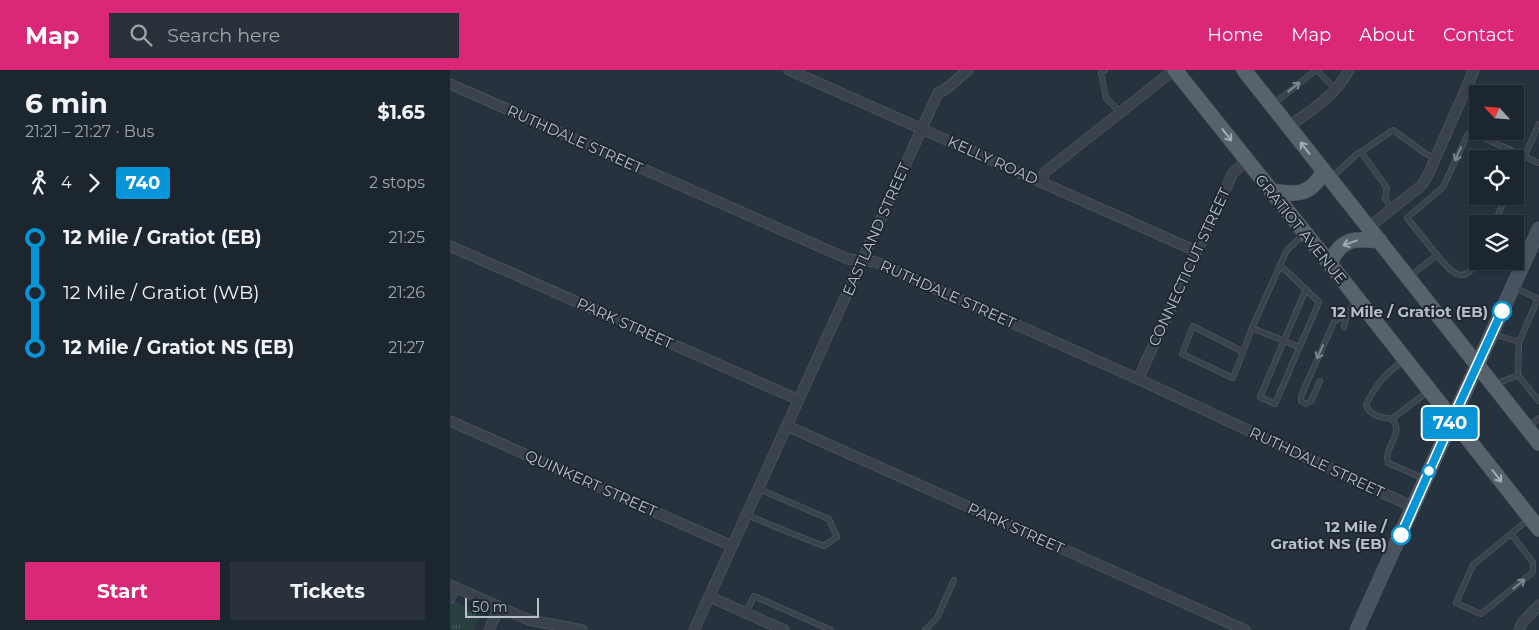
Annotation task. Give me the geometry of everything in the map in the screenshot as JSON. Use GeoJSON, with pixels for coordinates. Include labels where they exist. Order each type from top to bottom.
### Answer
{"type":"FeatureCollection","features":[{"type":"Feature","properties":{"kind":"main road","name":"GRATIOT AVENUE"},"geometry":{"type":"LineString","coordinates":[[1174,70],[1535,523]]}},
{"type":"Feature","properties":{"kind":"main road"},"geometry":{"type":"LineString","coordinates":[[1244,70],[1539,443]]}},
{"type":"Feature","properties":{"kind":"main road"},"geometry":{"type":"LineString","coordinates":[[1271,191],[1288,194],[1307,191],[1327,175]]}},
{"type":"Feature","properties":{"kind":"main road"},"geometry":{"type":"LineString","coordinates":[[1357,630],[1537,238]]}},
{"type":"Feature","properties":{"kind":"main road"},"geometry":{"type":"LineString","coordinates":[[1330,264],[1338,249],[1345,243],[1365,239],[1380,242]]}},
{"type":"Feature","properties":{"kind":"street","name":"KELLY ROAD"},"geometry":{"type":"LineString","coordinates":[[789,70],[1196,252]]}},
{"type":"Feature","properties":{"kind":"street","name":"EASTLAND STREET"},"geometry":{"type":"LineString","coordinates":[[788,426],[938,93],[946,89],[968,70]]}},
{"type":"Feature","properties":{"kind":"street"},"geometry":{"type":"LineString","coordinates":[[1041,182],[1045,172],[1174,70]]}},
{"type":"Feature","properties":{"kind":"street"},"geometry":{"type":"LineString","coordinates":[[1289,126],[1322,102],[1335,89],[1349,70]]}},
{"type":"Feature","properties":{"kind":"street"},"geometry":{"type":"LineString","coordinates":[[1369,227],[1422,185],[1474,70]]}},
{"type":"Feature","properties":{"kind":"street","name":"RUTHDALE STREET"},"geometry":{"type":"LineString","coordinates":[[450,84],[848,259],[876,262],[1138,379],[1413,507]]}},
{"type":"Feature","properties":{"kind":"street","name":"CONNECTICUT STREET"},"geometry":{"type":"LineString","coordinates":[[1138,379],[1234,173],[1247,160]]}},
{"type":"Feature","properties":{"kind":"street","name":"PARK STREET"},"geometry":{"type":"LineString","coordinates":[[450,246],[799,400]]}},
{"type":"Feature","properties":{"kind":"street","name":"QUINKERT STREET"},"geometry":{"type":"LineString","coordinates":[[450,421],[732,546]]}},
{"type":"Feature","properties":{"kind":"street"},"geometry":{"type":"LineString","coordinates":[[694,630],[788,426]]}},
{"type":"Feature","properties":{"kind":"street","name":"PARK STREET"},"geometry":{"type":"LineString","coordinates":[[788,426],[1245,630]]}},
{"type":"Feature","properties":{"kind":"street"},"geometry":{"type":"LineString","coordinates":[[450,598],[453,586],[536,622],[582,630]]}},
{"type":"Feature","properties":{"kind":"street"},"geometry":{"type":"LineString","coordinates":[[710,597],[784,630]]}},
{"type":"Feature","properties":{"kind":"street"},"geometry":{"type":"LineString","coordinates":[[1519,630],[1522,623],[1539,605]]}},
{"type":"Feature","properties":{"kind":"street"},"geometry":{"type":"LineString","coordinates":[[489,630],[499,606]]}},
{"type":"Feature","properties":{"kind":"lane"},"geometry":{"type":"LineString","coordinates":[[1272,105],[1317,70],[1335,89]]}},
{"type":"Feature","properties":{"kind":"lane"},"geometry":{"type":"LineString","coordinates":[[1101,71],[1106,98],[1120,113]]}},
{"type":"Feature","properties":{"kind":"lane"},"geometry":{"type":"LineString","coordinates":[[1539,124],[1524,156],[1539,163]]}},
{"type":"Feature","properties":{"kind":"lane"},"geometry":{"type":"LineString","coordinates":[[1327,175],[1394,130],[1426,154],[1435,158]]}},
{"type":"Feature","properties":{"kind":"lane"},"geometry":{"type":"LineString","coordinates":[[1471,270],[1459,275],[1454,274],[1407,218],[1443,187],[1468,134],[1477,135],[1511,150]]}},
{"type":"Feature","properties":{"kind":"lane"},"geometry":{"type":"LineString","coordinates":[[1361,152],[1387,188],[1385,199],[1392,208]]}},
{"type":"Feature","properties":{"kind":"lane"},"geometry":{"type":"LineString","coordinates":[[1243,352],[1192,326],[1182,354],[1233,378],[1243,352],[1252,328],[1287,250],[1305,233]]}},
{"type":"Feature","properties":{"kind":"lane"},"geometry":{"type":"LineString","coordinates":[[1409,278],[1437,255]]}},
{"type":"Feature","properties":{"kind":"lane"},"geometry":{"type":"LineString","coordinates":[[1280,265],[1306,289],[1319,302],[1275,404],[1260,397],[1306,289]]}},
{"type":"Feature","properties":{"kind":"lane"},"geometry":{"type":"LineString","coordinates":[[1514,287],[1538,298],[1519,342],[1518,375],[1539,401]]}},
{"type":"Feature","properties":{"kind":"lane"},"geometry":{"type":"LineString","coordinates":[[1320,381],[1311,401],[1306,404],[1301,401],[1301,396],[1334,322],[1347,313],[1358,300]]}},
{"type":"Feature","properties":{"kind":"lane"},"geometry":{"type":"LineString","coordinates":[[1344,327],[1347,313]]}},
{"type":"Feature","properties":{"kind":"lane"},"geometry":{"type":"LineString","coordinates":[[1252,328],[1299,347]]}},
{"type":"Feature","properties":{"kind":"lane"},"geometry":{"type":"LineString","coordinates":[[1492,334],[1519,342]]}},
{"type":"Feature","properties":{"kind":"lane"},"geometry":{"type":"LineString","coordinates":[[1404,360],[1387,372],[1375,387],[1366,405],[1368,410],[1380,417],[1392,419],[1429,391]]}},
{"type":"Feature","properties":{"kind":"lane"},"geometry":{"type":"LineString","coordinates":[[1493,385],[1518,375]]}},
{"type":"Feature","properties":{"kind":"lane"},"geometry":{"type":"LineString","coordinates":[[1527,428],[1539,418]]}},
{"type":"Feature","properties":{"kind":"lane"},"geometry":{"type":"LineString","coordinates":[[1392,419],[1396,426],[1396,432],[1386,456],[1388,463],[1425,480]]}},
{"type":"Feature","properties":{"kind":"lane"},"geometry":{"type":"LineString","coordinates":[[747,515],[824,546],[836,537],[829,520],[759,488]]}},
{"type":"Feature","properties":{"kind":"lane"},"geometry":{"type":"LineString","coordinates":[[1511,534],[1532,562],[1533,572],[1481,614],[1456,603],[1474,565],[1511,534],[1535,523]]}},
{"type":"Feature","properties":{"kind":"lane"},"geometry":{"type":"LineString","coordinates":[[925,630],[937,618],[954,580]]}},
{"type":"Feature","properties":{"kind":"lane"},"geometry":{"type":"LineString","coordinates":[[746,613],[754,596],[831,630]]}},
{"type":"Feature","properties":{"kind":"green space"},"geometry":{"type":"Polygon","coordinates":[[[450,600],[481,614],[474,630],[450,630],[450,600]]]}},
{"type":"Feature","properties":{"kind":"bus line","name":"740"},"geometry":{"type":"LineString","coordinates":[[1401,535],[1502,311]]}},
{"type":"Feature","properties":{"kind":"place","name":"12 Mile / Gratiot (EB)"},"geometry":{"type":"Point","coordinates":[1502,311]}},
{"type":"Feature","properties":{"kind":"place","name":"12 Mile / Gratiot NS (EB)"},"geometry":{"type":"Point","coordinates":[1401,535]}}]}
